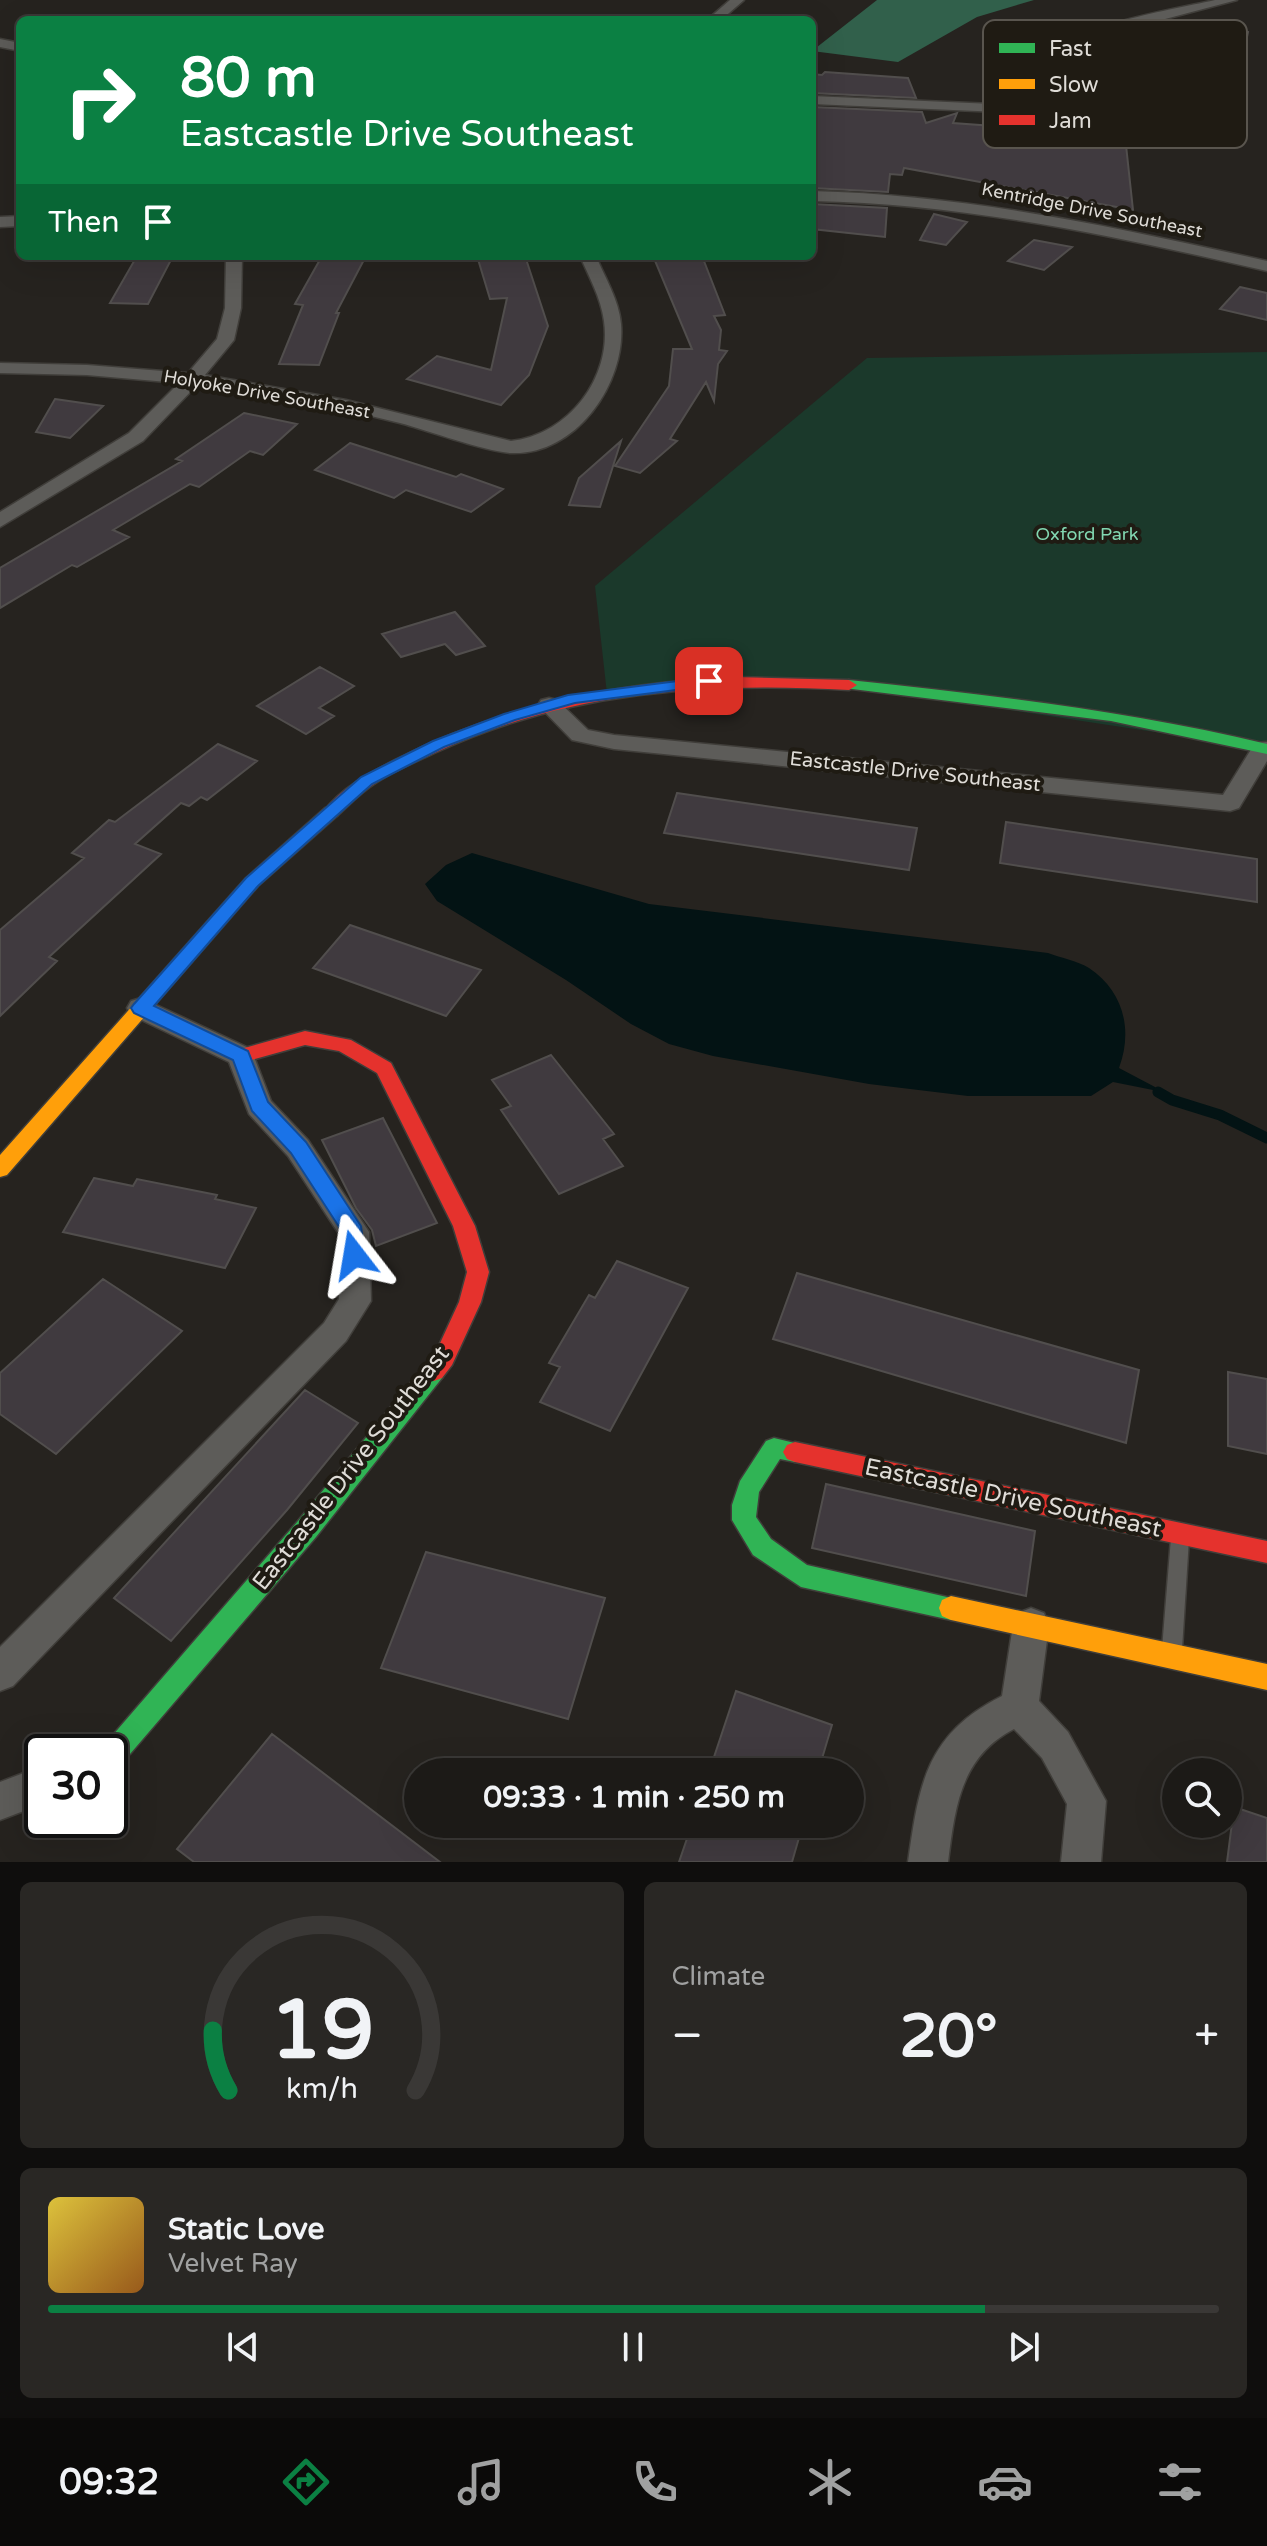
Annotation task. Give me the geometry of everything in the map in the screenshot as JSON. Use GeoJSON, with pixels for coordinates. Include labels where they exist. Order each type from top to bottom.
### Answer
{"type":"FeatureCollection","features":[{"type":"Feature","properties":{"kind":"street"},"geometry":{"type":"LineString","coordinates":[[1155,20],[1231,0]]}},
{"type":"Feature","properties":{"kind":"street"},"geometry":{"type":"LineString","coordinates":[[715,1],[735,2]]}},
{"type":"Feature","properties":{"kind":"street"},"geometry":{"type":"LineString","coordinates":[[718,16],[735,2]]}},
{"type":"Feature","properties":{"kind":"street"},"geometry":{"type":"LineString","coordinates":[[816,100],[983,108]]}},
{"type":"Feature","properties":{"kind":"street","name":"Kentridge Drive Southeast"},"geometry":{"type":"LineString","coordinates":[[816,196],[990,208],[1118,232],[1267,266]]}},
{"type":"Feature","properties":{"kind":"street"},"geometry":{"type":"LineString","coordinates":[[0,521],[136,437],[192,380],[225,340],[233,308],[234,260]]}},
{"type":"Feature","properties":{"kind":"street","name":"Holyoke Drive Southeast"},"geometry":{"type":"LineString","coordinates":[[0,368],[55,368],[192,380],[343,404],[511,447],[531,448],[567,429],[591,400],[606,374],[612,352],[613,323],[589,260]]}},
{"type":"Feature","properties":{"kind":"street","name":"Eastcastle Drive Southeast"},"geometry":{"type":"LineString","coordinates":[[0,1169],[252,882],[367,781],[439,744],[549,705],[573,698],[709,681],[845,685],[1025,703],[1221,737],[1265,749],[1230,803],[614,742],[580,735],[549,705]]}},
{"type":"Feature","properties":{"kind":"street"},"geometry":{"type":"LineString","coordinates":[[0,1673],[335,1332],[355,1301],[354,1232],[298,1148],[259,1106],[241,1056],[141,1008]]}},
{"type":"Feature","properties":{"kind":"street","name":"Eastcastle Drive Southeast"},"geometry":{"type":"LineString","coordinates":[[128,1737],[307,1529],[444,1358],[470,1302],[478,1272],[464,1226],[384,1068],[344,1045],[305,1038],[241,1056]]}},
{"type":"Feature","properties":{"kind":"street","name":"Eastcastle Drive Southeast"},"geometry":{"type":"LineString","coordinates":[[1267,1552],[774,1448],[756,1470],[744,1494],[743,1523],[753,1539],[771,1557],[801,1575],[1267,1677]]}},
{"type":"Feature","properties":{"kind":"street"},"geometry":{"type":"LineString","coordinates":[[1019,1707],[1031,1625]]}},
{"type":"Feature","properties":{"kind":"street"},"geometry":{"type":"LineString","coordinates":[[928,1862],[939,1787],[954,1759],[980,1728],[1019,1707]]}},
{"type":"Feature","properties":{"kind":"street"},"geometry":{"type":"LineString","coordinates":[[1019,1707],[1055,1745],[1087,1801],[1081,1862]]}},
{"type":"Feature","properties":{"kind":"street"},"geometry":{"type":"LineString","coordinates":[[0,1801],[24,1792]]}},
{"type":"Feature","properties":{"kind":"lane"},"geometry":{"type":"LineString","coordinates":[[1172,1656],[1180,1534]]}},
{"type":"Feature","properties":{"kind":"green space"},"geometry":{"type":"Polygon","coordinates":[[[877,0],[1034,0],[977,17],[898,62],[816,52],[816,48],[877,0]]]}},
{"type":"Feature","properties":{"kind":"green space","name":"Oxford Park"},"geometry":{"type":"Polygon","coordinates":[[[1267,352],[1267,749],[845,685],[607,694],[595,586],[867,358],[1267,352]]]}},
{"type":"Feature","properties":{"kind":"shaded area"},"geometry":{"type":"Polygon","coordinates":[[[472,853],[649,904],[1048,953],[1075,961],[1101,977],[1118,1000],[1125,1026],[1119,1068],[1158,1091],[1113,1082],[1091,1096],[968,1096],[869,1084],[713,1056],[669,1044],[631,1024],[437,901],[425,884],[446,865],[472,853]]]}},
{"type":"Feature","properties":{"kind":"building"},"geometry":{"type":"Polygon","coordinates":[[[825,72],[908,78],[916,98],[816,93],[816,74],[825,72]]]}},
{"type":"Feature","properties":{"kind":"building"},"geometry":{"type":"Polygon","coordinates":[[[816,107],[922,112],[926,123],[957,113],[953,123],[983,125],[983,148],[1126,148],[1133,210],[904,168],[902,175],[890,174],[888,192],[816,188],[816,107]]]}},
{"type":"Feature","properties":{"kind":"building"},"geometry":{"type":"Polygon","coordinates":[[[816,204],[887,208],[885,237],[816,229],[816,204]]]}},
{"type":"Feature","properties":{"kind":"building"},"geometry":{"type":"Polygon","coordinates":[[[934,214],[967,222],[946,245],[920,240],[934,214]]]}},
{"type":"Feature","properties":{"kind":"building"},"geometry":{"type":"Polygon","coordinates":[[[1034,240],[1072,247],[1044,270],[1008,261],[1034,240]]]}},
{"type":"Feature","properties":{"kind":"building"},"geometry":{"type":"Polygon","coordinates":[[[135,260],[171,260],[148,304],[110,303],[135,260]]]}},
{"type":"Feature","properties":{"kind":"building"},"geometry":{"type":"Polygon","coordinates":[[[320,260],[364,260],[336,313],[339,313],[319,365],[279,364],[303,305],[295,304],[320,260]]]}},
{"type":"Feature","properties":{"kind":"building"},"geometry":{"type":"Polygon","coordinates":[[[478,260],[526,260],[548,326],[529,375],[501,405],[407,379],[437,356],[491,370],[507,298],[490,299],[478,260]]]}},
{"type":"Feature","properties":{"kind":"building"},"geometry":{"type":"Polygon","coordinates":[[[655,260],[704,260],[725,315],[714,316],[721,330],[719,350],[727,351],[718,364],[714,401],[706,382],[670,439],[677,441],[640,473],[615,466],[669,386],[673,349],[692,349],[655,260]]]}},
{"type":"Feature","properties":{"kind":"building"},"geometry":{"type":"Polygon","coordinates":[[[1240,287],[1267,293],[1267,320],[1220,309],[1240,287]]]}},
{"type":"Feature","properties":{"kind":"building"},"geometry":{"type":"Polygon","coordinates":[[[55,399],[103,406],[70,438],[36,432],[55,399]]]}},
{"type":"Feature","properties":{"kind":"building"},"geometry":{"type":"Polygon","coordinates":[[[244,413],[297,424],[263,455],[250,451],[199,487],[190,484],[113,530],[129,537],[77,567],[72,565],[0,608],[0,568],[182,461],[176,459],[244,413]]]}},
{"type":"Feature","properties":{"kind":"building"},"geometry":{"type":"Polygon","coordinates":[[[621,441],[600,507],[569,505],[579,478],[621,441]]]}},
{"type":"Feature","properties":{"kind":"building"},"geometry":{"type":"Polygon","coordinates":[[[350,443],[503,489],[471,512],[406,490],[394,498],[315,470],[350,443]]]}},
{"type":"Feature","properties":{"kind":"building"},"geometry":{"type":"Polygon","coordinates":[[[455,612],[485,646],[456,655],[445,644],[401,657],[382,634],[455,612]]]}},
{"type":"Feature","properties":{"kind":"building"},"geometry":{"type":"Polygon","coordinates":[[[320,667],[354,686],[319,708],[334,716],[306,734],[257,706],[320,667]]]}},
{"type":"Feature","properties":{"kind":"building"},"geometry":{"type":"Polygon","coordinates":[[[218,744],[257,761],[207,800],[201,797],[189,806],[181,803],[135,844],[161,854],[49,957],[57,961],[0,1016],[0,930],[84,858],[72,853],[109,820],[115,822],[218,744]]]}},
{"type":"Feature","properties":{"kind":"building"},"geometry":{"type":"Polygon","coordinates":[[[677,793],[917,828],[909,870],[664,833],[677,793]]]}},
{"type":"Feature","properties":{"kind":"building"},"geometry":{"type":"Polygon","coordinates":[[[1006,822],[1257,859],[1257,902],[1000,863],[1006,822]]]}},
{"type":"Feature","properties":{"kind":"building"},"geometry":{"type":"Polygon","coordinates":[[[350,925],[481,970],[446,1016],[313,968],[350,925]]]}},
{"type":"Feature","properties":{"kind":"building"},"geometry":{"type":"Polygon","coordinates":[[[551,1055],[614,1134],[603,1139],[623,1166],[559,1194],[501,1110],[511,1106],[492,1080],[551,1055]]]}},
{"type":"Feature","properties":{"kind":"building"},"geometry":{"type":"Polygon","coordinates":[[[383,1118],[437,1223],[376,1246],[372,1230],[356,1208],[322,1140],[383,1118]]]}},
{"type":"Feature","properties":{"kind":"building"},"geometry":{"type":"Polygon","coordinates":[[[94,1178],[133,1186],[137,1179],[217,1195],[215,1199],[256,1208],[225,1268],[63,1232],[94,1178]]]}},
{"type":"Feature","properties":{"kind":"building"},"geometry":{"type":"Polygon","coordinates":[[[617,1261],[688,1288],[610,1431],[540,1402],[560,1367],[549,1363],[589,1295],[595,1298],[617,1261]]]}},
{"type":"Feature","properties":{"kind":"building"},"geometry":{"type":"Polygon","coordinates":[[[797,1273],[1139,1370],[1126,1443],[773,1339],[797,1273]]]}},
{"type":"Feature","properties":{"kind":"building"},"geometry":{"type":"Polygon","coordinates":[[[103,1279],[182,1331],[56,1454],[0,1414],[0,1373],[103,1279]]]}},
{"type":"Feature","properties":{"kind":"building"},"geometry":{"type":"Polygon","coordinates":[[[1228,1372],[1267,1379],[1267,1454],[1228,1446],[1228,1372]]]}},
{"type":"Feature","properties":{"kind":"building"},"geometry":{"type":"Polygon","coordinates":[[[305,1390],[358,1423],[287,1510],[171,1641],[114,1598],[305,1390]]]}},
{"type":"Feature","properties":{"kind":"building"},"geometry":{"type":"Polygon","coordinates":[[[826,1484],[1035,1531],[1026,1596],[812,1548],[826,1484]]]}},
{"type":"Feature","properties":{"kind":"building"},"geometry":{"type":"Polygon","coordinates":[[[426,1552],[605,1598],[568,1719],[381,1668],[426,1552]]]}},
{"type":"Feature","properties":{"kind":"building"},"geometry":{"type":"Polygon","coordinates":[[[736,1691],[832,1725],[822,1758],[714,1758],[736,1691]]]}},
{"type":"Feature","properties":{"kind":"building"},"geometry":{"type":"Polygon","coordinates":[[[272,1734],[404,1835],[404,1838],[408,1838],[440,1862],[194,1862],[177,1849],[272,1734]]]}},
{"type":"Feature","properties":{"kind":"building"},"geometry":{"type":"Polygon","coordinates":[[[1242,1810],[1267,1818],[1267,1862],[1227,1862],[1230,1838],[1242,1838],[1242,1810]]]}},
{"type":"Feature","properties":{"kind":"building"},"geometry":{"type":"Polygon","coordinates":[[[687,1838],[799,1838],[792,1862],[679,1862],[687,1838]]]}},
{"type":"Feature","properties":{"kind":"waterway"},"geometry":{"type":"LineString","coordinates":[[1158,1092],[1172,1100],[1220,1115],[1267,1138]]}},
{"type":"Feature","properties":{"kind":"traffic: fast"},"geometry":{"type":"LineString","coordinates":[[849,685],[1111,717],[1267,749]]}},
{"type":"Feature","properties":{"kind":"traffic: fast"},"geometry":{"type":"LineString","coordinates":[[128,1737],[307,1529],[434,1371]]}},
{"type":"Feature","properties":{"kind":"traffic: fast"},"geometry":{"type":"LineString","coordinates":[[795,1452],[774,1448],[748,1489],[744,1520],[762,1547],[801,1575],[951,1608]]}},
{"type":"Feature","properties":{"kind":"traffic: slow"},"geometry":{"type":"LineString","coordinates":[[0,1169],[252,882],[331,812]]}},
{"type":"Feature","properties":{"kind":"traffic: slow"},"geometry":{"type":"LineString","coordinates":[[951,1608],[1267,1677]]}},
{"type":"Feature","properties":{"kind":"traffic: jam"},"geometry":{"type":"LineString","coordinates":[[331,812],[368,780],[411,758],[463,734],[516,715],[570,701],[680,685],[735,682],[849,685]]}},
{"type":"Feature","properties":{"kind":"traffic: jam"},"geometry":{"type":"LineString","coordinates":[[241,1056],[305,1038],[344,1045],[384,1068],[464,1226],[478,1272],[470,1302],[444,1358],[434,1371]]}},
{"type":"Feature","properties":{"kind":"traffic: jam"},"geometry":{"type":"LineString","coordinates":[[795,1452],[1267,1552]]}},
{"type":"Feature","properties":{"kind":"route"},"geometry":{"type":"LineString","coordinates":[[354,1255],[354,1232],[298,1148],[259,1106],[241,1056],[141,1008],[252,882],[367,781],[439,744],[509,717],[573,698],[709,681]]}}]}
